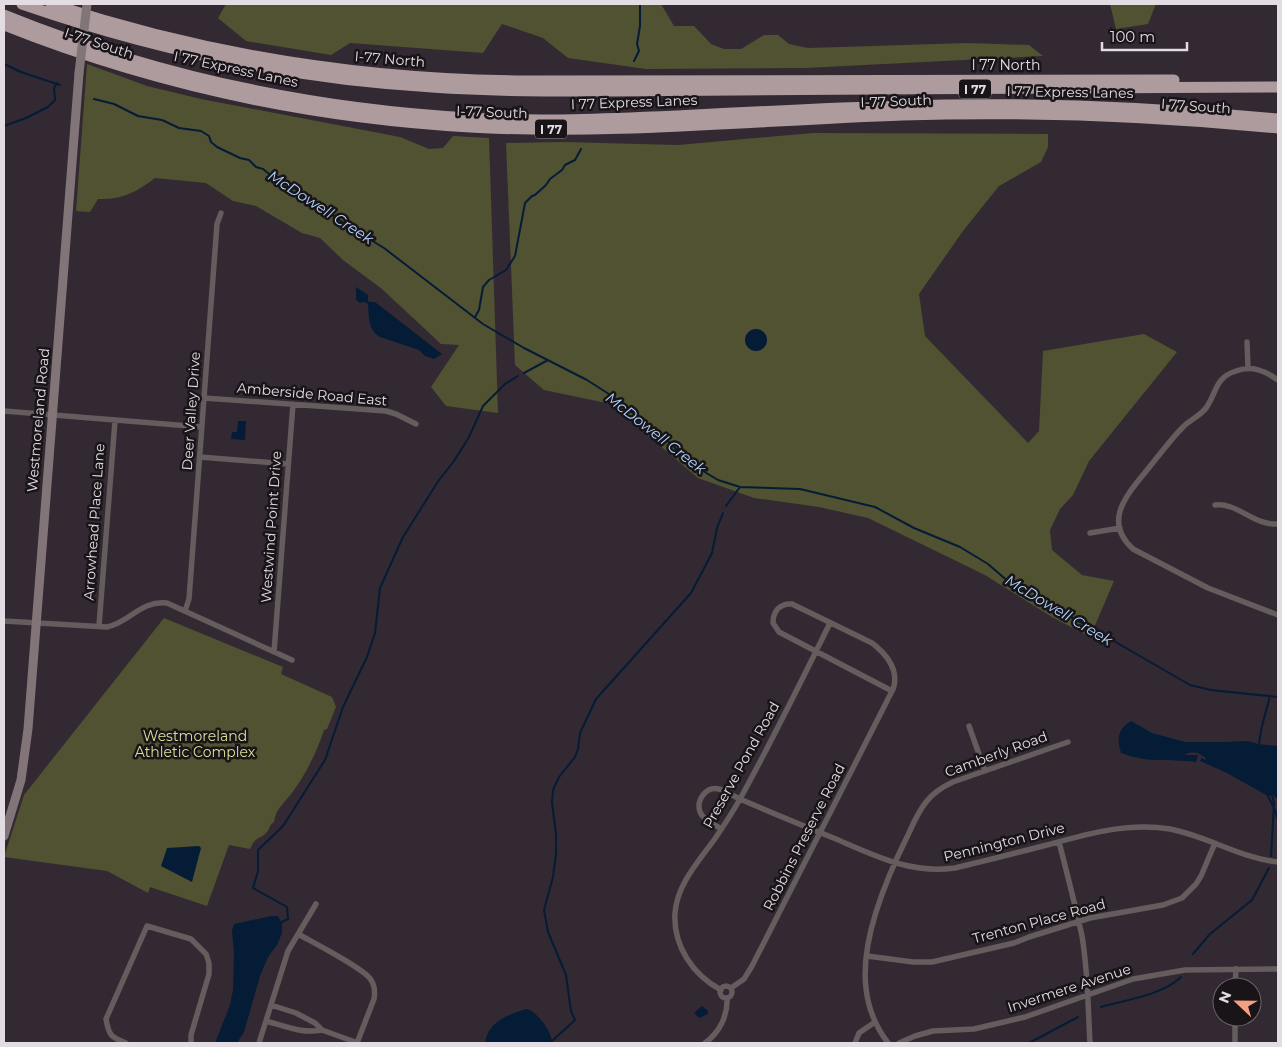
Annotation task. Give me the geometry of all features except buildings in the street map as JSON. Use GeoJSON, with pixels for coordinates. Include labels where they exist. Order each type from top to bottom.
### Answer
{"type":"FeatureCollection","features":[{"type":"Feature","properties":{"kind":"highway","name":"I 77 Express Lanes"},"geometry":{"type":"LineString","coordinates":[[22,4],[98,29],[173,49],[249,65],[329,78],[395,85],[464,89],[672,90],[1278,87]]}},
{"type":"Feature","properties":{"kind":"highway","name":"I-77 North"},"geometry":{"type":"LineString","coordinates":[[51,4],[190,43],[258,57],[342,70],[472,80],[734,80]]}},
{"type":"Feature","properties":{"kind":"highway","name":"I 77 Express Lanes"},"geometry":{"type":"LineString","coordinates":[[4,15],[106,52],[195,77],[300,99],[415,114],[494,119],[564,120],[906,106],[1029,105],[1154,109],[1278,119]]}},
{"type":"Feature","properties":{"kind":"highway","name":"I-77 South"},"geometry":{"type":"LineString","coordinates":[[4,25],[111,63],[216,91],[314,110],[438,125],[564,129],[906,115],[1013,114],[1112,116]]}},
{"type":"Feature","properties":{"kind":"highway","name":"I 77 North"},"geometry":{"type":"LineString","coordinates":[[734,80],[1278,79]]}},
{"type":"Feature","properties":{"kind":"highway"},"geometry":{"type":"LineString","coordinates":[[672,90],[702,85],[718,85],[734,80]]}},
{"type":"Feature","properties":{"kind":"highway"},"geometry":{"type":"LineString","coordinates":[[1029,105],[1112,116]]}},
{"type":"Feature","properties":{"kind":"highway","name":"I 77 South"},"geometry":{"type":"LineString","coordinates":[[1112,116],[1278,128]]}},
{"type":"Feature","properties":{"kind":"street","name":"Westmoreland Road"},"geometry":{"type":"LineString","coordinates":[[4,835],[18,791],[25,757],[51,415],[59,338],[63,263],[79,73],[87,4]]}},
{"type":"Feature","properties":{"kind":"street","name":"Deer Valley Drive"},"geometry":{"type":"LineString","coordinates":[[185,611],[189,599],[217,224],[221,213]]}},
{"type":"Feature","properties":{"kind":"street"},"geometry":{"type":"LineString","coordinates":[[1247,342],[1248,368]]}},
{"type":"Feature","properties":{"kind":"street"},"geometry":{"type":"LineString","coordinates":[[1278,380],[1264,371],[1248,368],[1235,371],[1219,382],[1206,408],[1178,432],[1131,489],[1122,502],[1120,509],[1120,528],[1128,545],[1149,558],[1208,588],[1278,615]]}},
{"type":"Feature","properties":{"kind":"street","name":"Amberside Road East"},"geometry":{"type":"LineString","coordinates":[[204,398],[386,411],[416,424]]}},
{"type":"Feature","properties":{"kind":"street","name":"Westwind Point Drive"},"geometry":{"type":"LineString","coordinates":[[274,652],[293,404]]}},
{"type":"Feature","properties":{"kind":"street"},"geometry":{"type":"LineString","coordinates":[[4,411],[202,427]]}},
{"type":"Feature","properties":{"kind":"street","name":"Arrowhead Place Lane"},"geometry":{"type":"LineString","coordinates":[[99,626],[115,421]]}},
{"type":"Feature","properties":{"kind":"street"},"geometry":{"type":"LineString","coordinates":[[200,457],[288,464]]}},
{"type":"Feature","properties":{"kind":"street"},"geometry":{"type":"LineString","coordinates":[[1215,505],[1228,506],[1259,521],[1278,524]]}},
{"type":"Feature","properties":{"kind":"street"},"geometry":{"type":"LineString","coordinates":[[1090,533],[1120,528]]}},
{"type":"Feature","properties":{"kind":"street"},"geometry":{"type":"LineString","coordinates":[[4,621],[112,626],[146,606],[155,603],[167,603],[292,660]]}},
{"type":"Feature","properties":{"kind":"street","name":"Robbins Preserve Road"},"geometry":{"type":"LineString","coordinates":[[731,988],[748,974],[892,691],[894,685],[894,673],[889,660],[881,650],[872,644],[792,604],[782,605],[775,612],[773,623],[780,632],[892,691]]}},
{"type":"Feature","properties":{"kind":"street","name":"Preserve Pond Road"},"geometry":{"type":"LineString","coordinates":[[721,990],[704,979],[688,961],[680,947],[675,914],[682,886],[722,829],[740,799],[830,623]]}},
{"type":"Feature","properties":{"kind":"street"},"geometry":{"type":"LineString","coordinates":[[969,726],[985,771]]}},
{"type":"Feature","properties":{"kind":"street","name":"Camberly Road"},"geometry":{"type":"LineString","coordinates":[[888,1043],[875,1022],[866,988],[866,956],[876,912],[894,863],[918,814],[930,798],[947,785],[1068,742]]}},
{"type":"Feature","properties":{"kind":"street","name":"Pennington Drive"},"geometry":{"type":"LineString","coordinates":[[722,829],[705,819],[700,812],[699,803],[702,795],[710,789],[718,788],[894,863],[919,869],[941,870],[987,861],[1114,829],[1141,827],[1170,829],[1194,835],[1254,858],[1278,862]]}},
{"type":"Feature","properties":{"kind":"street"},"geometry":{"type":"LineString","coordinates":[[1059,842],[1070,884],[1084,954],[1090,1043]]}},
{"type":"Feature","properties":{"kind":"street","name":"Trenton Place Road"},"geometry":{"type":"LineString","coordinates":[[866,956],[913,962],[932,962],[1014,943],[1078,921],[1164,906],[1182,898],[1196,884],[1215,843]]}},
{"type":"Feature","properties":{"kind":"street"},"geometry":{"type":"LineString","coordinates":[[259,1043],[288,951],[316,904]]}},
{"type":"Feature","properties":{"kind":"street"},"geometry":{"type":"LineString","coordinates":[[126,1043],[113,1038],[108,1032],[106,1019],[148,926],[191,939],[206,954],[209,963],[209,974],[191,1034],[191,1043]]}},
{"type":"Feature","properties":{"kind":"street"},"geometry":{"type":"LineString","coordinates":[[271,1005],[296,1013],[322,1030],[358,1043],[374,999],[375,994],[372,982],[363,972],[298,934]]}},
{"type":"Feature","properties":{"kind":"street"},"geometry":{"type":"LineString","coordinates":[[1236,969],[1236,977]]}},
{"type":"Feature","properties":{"kind":"street","name":"Invermere Avenue"},"geometry":{"type":"LineString","coordinates":[[899,1043],[933,1031],[974,1028],[1025,1017],[1133,979],[1163,973],[1185,970],[1278,970]]}},
{"type":"Feature","properties":{"kind":"street"},"geometry":{"type":"LineString","coordinates":[[705,1043],[720,1026],[726,1013],[727,998],[732,994],[731,988],[725,986],[721,990],[722,995],[727,998]]}},
{"type":"Feature","properties":{"kind":"street"},"geometry":{"type":"LineString","coordinates":[[266,1020],[312,1032],[322,1030]]}},
{"type":"Feature","properties":{"kind":"street"},"geometry":{"type":"LineString","coordinates":[[855,1043],[859,1033],[875,1022]]}},
{"type":"Feature","properties":{"kind":"street"},"geometry":{"type":"LineString","coordinates":[[1235,1027],[1235,1043]]}},
{"type":"Feature","properties":{"kind":"green space"},"geometry":{"type":"Polygon","coordinates":[[[226,4],[661,4],[674,26],[694,26],[711,44],[724,49],[741,49],[764,35],[778,35],[789,44],[808,48],[968,43],[1029,45],[1043,56],[805,68],[646,69],[568,58],[543,38],[502,24],[483,53],[350,43],[331,55],[246,41],[218,18],[226,4]]]}},
{"type":"Feature","properties":{"kind":"green space"},"geometry":{"type":"Polygon","coordinates":[[[1110,4],[1156,4],[1148,24],[1116,29],[1110,4]]]}},
{"type":"Feature","properties":{"kind":"green space"},"geometry":{"type":"Polygon","coordinates":[[[87,64],[147,86],[201,99],[400,137],[429,149],[443,148],[453,136],[489,138],[498,413],[446,406],[431,387],[459,345],[441,344],[382,289],[343,260],[320,238],[302,233],[256,206],[233,201],[206,183],[155,178],[128,194],[114,198],[98,199],[90,212],[76,211],[87,64]]]}},
{"type":"Feature","properties":{"kind":"green space"},"geometry":{"type":"Polygon","coordinates":[[[813,133],[1048,134],[1048,147],[1041,162],[999,186],[963,231],[919,294],[925,336],[1028,443],[1039,431],[1043,351],[1144,334],[1177,352],[1089,461],[1073,495],[1060,509],[1050,530],[1052,550],[1082,575],[1114,581],[1090,637],[1052,617],[985,575],[868,518],[819,507],[754,498],[698,478],[611,404],[544,390],[515,365],[506,143],[564,142],[678,145],[813,133]]]}},
{"type":"Feature","properties":{"kind":"green space","name":"Westmoreland Athletic Complex"},"geometry":{"type":"Polygon","coordinates":[[[164,618],[283,667],[281,674],[332,697],[336,707],[307,769],[294,790],[279,808],[274,822],[270,825],[267,832],[256,840],[250,849],[229,845],[207,906],[150,887],[148,893],[107,871],[4,857],[24,795],[164,618]]]}},
{"type":"Feature","properties":{"kind":"water"},"geometry":{"type":"Polygon","coordinates":[[[356,287],[368,295],[369,302],[375,302],[442,354],[434,359],[425,356],[419,350],[376,334],[371,327],[368,304],[365,302],[360,303],[356,300],[356,287]]]}},
{"type":"Feature","properties":{"kind":"water"},"geometry":{"type":"Polygon","coordinates":[[[756,329],[764,332],[767,340],[764,348],[756,351],[748,348],[745,340],[748,332],[756,329]]]}},
{"type":"Feature","properties":{"kind":"water"},"geometry":{"type":"Polygon","coordinates":[[[238,421],[246,421],[245,440],[231,439],[232,432],[237,432],[238,421]]]}},
{"type":"Feature","properties":{"kind":"water"},"geometry":{"type":"Polygon","coordinates":[[[1131,721],[1152,733],[1185,742],[1248,741],[1278,746],[1278,798],[1275,798],[1274,795],[1268,796],[1225,772],[1200,761],[1201,757],[1205,760],[1206,758],[1198,753],[1193,752],[1184,755],[1198,755],[1196,762],[1150,760],[1121,753],[1119,735],[1126,724],[1131,721]]]}},
{"type":"Feature","properties":{"kind":"water"},"geometry":{"type":"Polygon","coordinates":[[[199,846],[201,848],[192,882],[161,866],[167,848],[199,846]]]}},
{"type":"Feature","properties":{"kind":"water"},"geometry":{"type":"Polygon","coordinates":[[[278,916],[282,924],[282,933],[277,945],[268,957],[260,976],[244,1032],[237,1043],[215,1043],[230,1005],[233,990],[234,953],[232,930],[234,924],[278,916]]]}},
{"type":"Feature","properties":{"kind":"water"},"geometry":{"type":"Polygon","coordinates":[[[702,1006],[708,1011],[708,1014],[699,1018],[694,1013],[702,1006]]]}},
{"type":"Feature","properties":{"kind":"water"},"geometry":{"type":"Polygon","coordinates":[[[526,1009],[534,1013],[543,1023],[550,1034],[552,1043],[485,1043],[490,1030],[500,1020],[526,1009]]]}},
{"type":"Feature","properties":{"kind":"waterway"},"geometry":{"type":"LineString","coordinates":[[634,61],[639,51],[637,44],[640,26],[640,4]]}},
{"type":"Feature","properties":{"kind":"waterway","name":"McDowell Creek"},"geometry":{"type":"LineString","coordinates":[[4,64],[21,72],[60,85]]}},
{"type":"Feature","properties":{"kind":"waterway"},"geometry":{"type":"LineString","coordinates":[[4,126],[48,107],[55,100],[54,88],[57,83]]}},
{"type":"Feature","properties":{"kind":"waterway","name":"McDowell Creek"},"geometry":{"type":"LineString","coordinates":[[94,99],[114,104],[138,116],[162,120],[179,128],[201,131],[209,136],[211,142],[217,147],[240,158],[249,160],[256,167],[263,169],[279,182],[291,186],[348,226],[384,248],[483,324],[524,348],[587,380],[612,396],[669,442],[693,465],[718,480],[740,487],[800,489],[875,507],[914,528],[960,547],[988,564],[1010,583],[1033,598],[1088,626],[1190,685],[1211,690],[1278,697]]}},
{"type":"Feature","properties":{"kind":"waterway"},"geometry":{"type":"LineString","coordinates":[[475,317],[479,310],[483,287],[489,280],[506,270],[515,256],[525,203],[562,170],[565,165],[575,160],[581,149]]}},
{"type":"Feature","properties":{"kind":"waterway"},"geometry":{"type":"LineString","coordinates":[[524,373],[548,360]]}},
{"type":"Feature","properties":{"kind":"waterway"},"geometry":{"type":"LineString","coordinates":[[280,923],[288,919],[287,907],[253,888],[258,871],[258,850],[283,826],[325,760],[343,707],[367,657],[375,633],[380,588],[403,537],[469,437],[483,406],[505,384],[518,376]]}},
{"type":"Feature","properties":{"kind":"waterway"},"geometry":{"type":"LineString","coordinates":[[726,506],[740,487]]}},
{"type":"Feature","properties":{"kind":"waterway"},"geometry":{"type":"LineString","coordinates":[[552,1041],[575,1020],[571,1011],[566,975],[548,932],[544,910],[553,877],[556,854],[556,834],[552,803],[553,790],[559,777],[575,757],[580,733],[596,699],[691,593],[712,553],[717,528],[723,513]]}},
{"type":"Feature","properties":{"kind":"waterway"},"geometry":{"type":"LineString","coordinates":[[1259,745],[1270,696]]}},
{"type":"Feature","properties":{"kind":"waterway"},"geometry":{"type":"LineString","coordinates":[[1271,856],[1274,804],[1272,794]]}},
{"type":"Feature","properties":{"kind":"waterway"},"geometry":{"type":"LineString","coordinates":[[1268,796],[1273,806]]}},
{"type":"Feature","properties":{"kind":"waterway"},"geometry":{"type":"LineString","coordinates":[[1275,810],[1278,820]]}},
{"type":"Feature","properties":{"kind":"waterway"},"geometry":{"type":"LineString","coordinates":[[1193,954],[1210,934],[1252,900],[1269,868]]}},
{"type":"Feature","properties":{"kind":"waterway"},"geometry":{"type":"LineString","coordinates":[[1101,1007],[1154,993],[1181,977]]}},
{"type":"Feature","properties":{"kind":"waterway"},"geometry":{"type":"LineString","coordinates":[[1029,1043],[1078,1017]]}}]}
